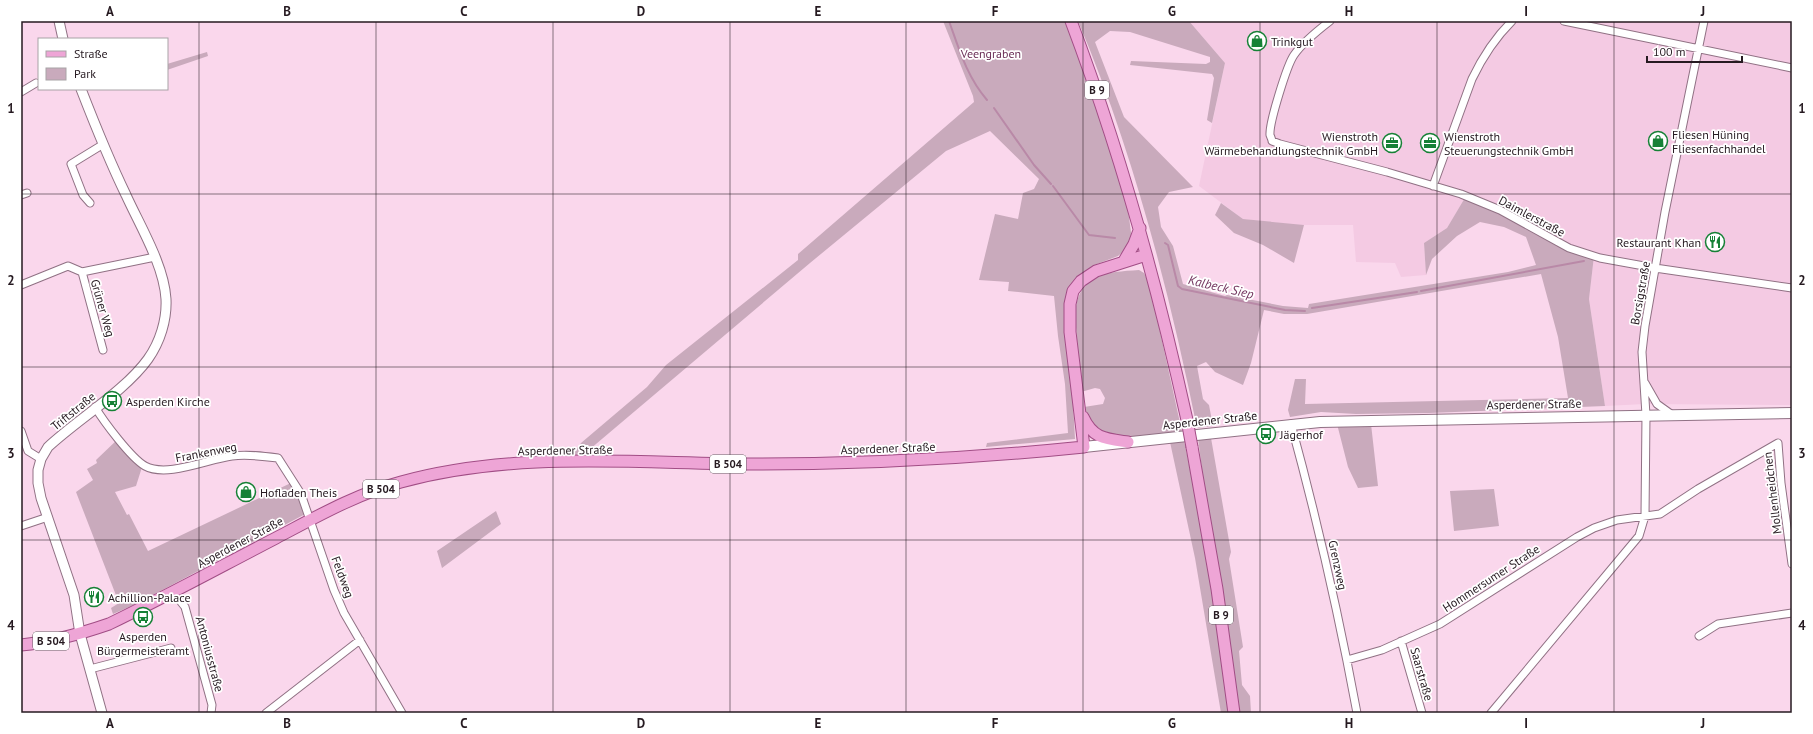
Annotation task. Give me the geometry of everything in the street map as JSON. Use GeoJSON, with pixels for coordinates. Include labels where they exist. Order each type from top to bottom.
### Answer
{"type":"FeatureCollection","features":[{"type":"Feature","properties":{"kind":"main road","name":"B 9"},"geometry":{"type":"LineString","coordinates":[[1071,21],[1094,82],[1140,228],[1173,360],[1187,420],[1217,589],[1234,713]]}},
{"type":"Feature","properties":{"kind":"main road"},"geometry":{"type":"LineString","coordinates":[[1124,261],[1134,244],[1140,228]]}},
{"type":"Feature","properties":{"kind":"main road"},"geometry":{"type":"LineString","coordinates":[[1084,447],[1070,332],[1070,304],[1073,291],[1087,276],[1096,271],[1146,255]]}},
{"type":"Feature","properties":{"kind":"main road"},"geometry":{"type":"LineString","coordinates":[[1079,409],[1089,429],[1095,434],[1106,439],[1128,442]]}},
{"type":"Feature","properties":{"kind":"main road","name":"Asperdener Straße"},"geometry":{"type":"LineString","coordinates":[[21,645],[56,640],[109,624],[140,610],[310,520],[354,499],[398,483],[451,471],[500,464],[581,461],[759,464],[846,463],[986,456],[1084,447],[1291,424],[1352,421],[1792,413]]}},
{"type":"Feature","properties":{"kind":"street"},"geometry":{"type":"LineString","coordinates":[[59,21],[63,38]]}},
{"type":"Feature","properties":{"kind":"street","name":"Daimlerstraße"},"geometry":{"type":"LineString","coordinates":[[1330,21],[1310,37],[1294,56],[1286,73],[1270,135],[1272,141],[1387,172],[1461,194],[1500,210],[1569,248],[1600,258],[1655,268],[1792,288]]}},
{"type":"Feature","properties":{"kind":"street"},"geometry":{"type":"LineString","coordinates":[[1433,186],[1472,79],[1480,63],[1495,40],[1512,21]]}},
{"type":"Feature","properties":{"kind":"street"},"geometry":{"type":"LineString","coordinates":[[1564,21],[1792,68]]}},
{"type":"Feature","properties":{"kind":"street","name":"Borsigstraße"},"geometry":{"type":"LineString","coordinates":[[1646,415],[1642,352],[1644,326],[1704,21]]}},
{"type":"Feature","properties":{"kind":"street"},"geometry":{"type":"LineString","coordinates":[[21,92],[36,83]]}},
{"type":"Feature","properties":{"kind":"street","name":"Triftstraße"},"geometry":{"type":"LineString","coordinates":[[81,90],[102,145],[155,257],[162,275],[166,300],[160,337],[141,367],[48,447],[41,459],[38,470],[38,483],[41,498],[74,595],[80,634],[102,713]]}},
{"type":"Feature","properties":{"kind":"street"},"geometry":{"type":"LineString","coordinates":[[90,203],[83,195],[71,164],[102,145]]}},
{"type":"Feature","properties":{"kind":"street","name":"Grüner Weg"},"geometry":{"type":"LineString","coordinates":[[21,285],[68,266],[82,272],[155,257]]}},
{"type":"Feature","properties":{"kind":"street","name":"Grüner Weg"},"geometry":{"type":"LineString","coordinates":[[82,272],[103,350]]}},
{"type":"Feature","properties":{"kind":"street","name":"Borsigstraße"},"geometry":{"type":"LineString","coordinates":[[1644,381],[1657,404],[1671,414]]}},
{"type":"Feature","properties":{"kind":"street","name":"Frankenweg"},"geometry":{"type":"LineString","coordinates":[[95,407],[102,418],[132,454],[145,466],[167,471],[232,456],[255,455],[278,458],[301,494],[310,520]]}},
{"type":"Feature","properties":{"kind":"street"},"geometry":{"type":"LineString","coordinates":[[1491,713],[1640,536],[1646,516],[1644,442],[1646,415]]}},
{"type":"Feature","properties":{"kind":"street","name":"Grenzweg"},"geometry":{"type":"LineString","coordinates":[[1291,424],[1321,539],[1357,713]]}},
{"type":"Feature","properties":{"kind":"street"},"geometry":{"type":"LineString","coordinates":[[21,431],[28,451],[41,459]]}},
{"type":"Feature","properties":{"kind":"street","name":"Hommersumer Straße"},"geometry":{"type":"LineString","coordinates":[[1347,660],[1382,650],[1440,624],[1576,537],[1594,528],[1617,520],[1660,514],[1698,489],[1778,443]]}},
{"type":"Feature","properties":{"kind":"street","name":"Mollenheidchen"},"geometry":{"type":"LineString","coordinates":[[1778,443],[1781,483],[1792,564]]}},
{"type":"Feature","properties":{"kind":"street"},"geometry":{"type":"LineString","coordinates":[[21,526],[48,517]]}},
{"type":"Feature","properties":{"kind":"street","name":"Feldweg"},"geometry":{"type":"LineString","coordinates":[[310,520],[334,590],[344,613],[402,713]]}},
{"type":"Feature","properties":{"kind":"street","name":"Antoniusstraße"},"geometry":{"type":"LineString","coordinates":[[181,602],[185,607],[213,708],[212,713]]}},
{"type":"Feature","properties":{"kind":"street"},"geometry":{"type":"LineString","coordinates":[[1699,636],[1718,624],[1792,613]]}},
{"type":"Feature","properties":{"kind":"street"},"geometry":{"type":"LineString","coordinates":[[266,713],[360,640]]}},
{"type":"Feature","properties":{"kind":"street","name":"Saarstraße"},"geometry":{"type":"LineString","coordinates":[[1402,642],[1422,713]]}},
{"type":"Feature","properties":{"kind":"street"},"geometry":{"type":"LineString","coordinates":[[90,669],[171,648]]}},
{"type":"Feature","properties":{"kind":"shaded area"},"geometry":{"type":"Polygon","coordinates":[[[1189,21],[1792,21],[1792,405],[1645,404],[1605,406],[1589,299],[1594,256],[1466,196],[1447,228],[1424,243],[1426,275],[1401,277],[1395,263],[1356,262],[1353,225],[1297,225],[1243,219],[1199,186],[1225,63],[1189,21]]]}},
{"type":"Feature","properties":{"kind":"green space","name":"Veengraben"},"geometry":{"type":"Polygon","coordinates":[[[943,21],[1067,21],[1089,83],[1127,202],[1132,240],[1124,251],[1118,256],[1097,264],[1077,277],[1066,295],[1064,323],[1072,384],[1075,439],[986,447],[987,443],[1068,433],[1065,384],[1054,296],[1008,291],[1009,282],[979,280],[995,214],[1018,219],[1023,193],[1034,189],[1039,179],[990,131],[946,151],[810,263],[583,455],[572,455],[581,443],[647,387],[666,365],[798,260],[798,254],[974,102],[973,96],[943,21]]]}},
{"type":"Feature","properties":{"kind":"green space"},"geometry":{"type":"Polygon","coordinates":[[[1078,21],[1189,21],[1225,63],[1212,123],[1207,120],[1214,78],[1212,74],[1130,65],[1131,61],[1206,64],[1210,62],[1210,57],[1130,32],[1110,31],[1095,42],[1124,117],[1193,187],[1169,192],[1158,207],[1161,227],[1173,246],[1183,284],[1225,296],[1227,295],[1283,306],[1308,308],[1309,304],[1508,272],[1536,265],[1526,237],[1504,227],[1480,222],[1457,236],[1432,259],[1426,275],[1424,243],[1447,228],[1466,196],[1545,236],[1594,256],[1589,299],[1605,406],[1429,413],[1356,414],[1321,412],[1290,417],[1288,410],[1295,379],[1306,379],[1305,404],[1568,398],[1558,337],[1541,274],[1307,314],[1284,314],[1264,310],[1251,363],[1243,385],[1215,372],[1206,362],[1197,366],[1203,399],[1209,405],[1213,426],[1197,428],[1162,273],[1148,222],[1116,120],[1078,21]]]}},
{"type":"Feature","properties":{"kind":"green space"},"geometry":{"type":"Polygon","coordinates":[[[207,52],[208,56],[168,70],[168,64],[207,52]]]}},
{"type":"Feature","properties":{"kind":"green space"},"geometry":{"type":"Polygon","coordinates":[[[1221,203],[1243,219],[1304,225],[1294,263],[1263,245],[1234,233],[1215,215],[1221,203]]]}},
{"type":"Feature","properties":{"kind":"green space"},"geometry":{"type":"Polygon","coordinates":[[[1139,270],[1144,273],[1147,279],[1154,304],[1182,432],[1118,438],[1089,426],[1084,407],[1103,404],[1105,398],[1100,389],[1095,388],[1081,392],[1075,314],[1077,301],[1088,283],[1105,274],[1139,270]]]}},
{"type":"Feature","properties":{"kind":"green space"},"geometry":{"type":"Polygon","coordinates":[[[1337,424],[1371,424],[1378,486],[1358,488],[1348,467],[1337,424]]]}},
{"type":"Feature","properties":{"kind":"green space"},"geometry":{"type":"Polygon","coordinates":[[[119,438],[143,464],[136,486],[115,492],[127,515],[129,514],[148,551],[293,482],[309,512],[134,605],[113,614],[111,608],[119,603],[76,492],[93,480],[87,469],[97,463],[96,460],[119,438]]]}},
{"type":"Feature","properties":{"kind":"green space"},"geometry":{"type":"Polygon","coordinates":[[[1198,438],[1211,438],[1231,552],[1229,559],[1243,647],[1239,651],[1242,685],[1250,696],[1251,713],[1237,713],[1198,438]]]}},
{"type":"Feature","properties":{"kind":"green space"},"geometry":{"type":"Polygon","coordinates":[[[1184,440],[1198,509],[1230,713],[1221,713],[1195,558],[1170,442],[1184,440]]]}},
{"type":"Feature","properties":{"kind":"green space"},"geometry":{"type":"Polygon","coordinates":[[[1494,489],[1499,526],[1454,531],[1450,491],[1494,489]]]}},
{"type":"Feature","properties":{"kind":"green space"},"geometry":{"type":"Polygon","coordinates":[[[496,511],[501,524],[442,568],[437,551],[496,511]]]}},
{"type":"Feature","properties":{"kind":"waterway","name":"Kalbeck Siep"},"geometry":{"type":"LineString","coordinates":[[949,21],[969,72],[974,82],[987,100]]}},
{"type":"Feature","properties":{"kind":"waterway","name":"Kalbeck Siep"},"geometry":{"type":"LineString","coordinates":[[994,108],[1034,165],[1051,184]]}},
{"type":"Feature","properties":{"kind":"waterway","name":"Kalbeck Siep"},"geometry":{"type":"LineString","coordinates":[[1053,186],[1089,235],[1115,238]]}},
{"type":"Feature","properties":{"kind":"waterway","name":"Kalbeck Siep"},"geometry":{"type":"LineString","coordinates":[[1165,243],[1168,245],[1178,286],[1182,289],[1285,310],[1305,311]]}},
{"type":"Feature","properties":{"kind":"waterway","name":"Kalbeck Siep"},"geometry":{"type":"LineString","coordinates":[[1421,291],[1584,261]]}},
{"type":"Feature","properties":{"kind":"waterway","name":"Kalbeck Siep"},"geometry":{"type":"LineString","coordinates":[[1312,308],[1417,292]]}},
{"type":"Feature","properties":{"kind":"place","name":"Trinkgut"},"geometry":{"type":"Point","coordinates":[1257,41]}},
{"type":"Feature","properties":{"kind":"place","name":"Fliesen Hüning Fliesenfachhandel"},"geometry":{"type":"Point","coordinates":[1658,141]}},
{"type":"Feature","properties":{"kind":"place","name":"Wienstroth Wärmebehandlungstechnik GmbH"},"geometry":{"type":"Point","coordinates":[1392,143]}},
{"type":"Feature","properties":{"kind":"place","name":"Wienstroth Steuerungstechnik GmbH"},"geometry":{"type":"Point","coordinates":[1430,143]}},
{"type":"Feature","properties":{"kind":"place","name":"Restaurant Khan"},"geometry":{"type":"Point","coordinates":[1715,242]}},
{"type":"Feature","properties":{"kind":"place","name":"Asperden Kirche"},"geometry":{"type":"Point","coordinates":[112,401]}},
{"type":"Feature","properties":{"kind":"place","name":"Jägerhof"},"geometry":{"type":"Point","coordinates":[1266,434]}},
{"type":"Feature","properties":{"kind":"place","name":"Hofladen Theis"},"geometry":{"type":"Point","coordinates":[246,492]}},
{"type":"Feature","properties":{"kind":"place","name":"Achillion-Palace"},"geometry":{"type":"Point","coordinates":[94,597]}},
{"type":"Feature","properties":{"kind":"place","name":"Asperden Bürgermeisteramt"},"geometry":{"type":"Point","coordinates":[143,617]}}]}
